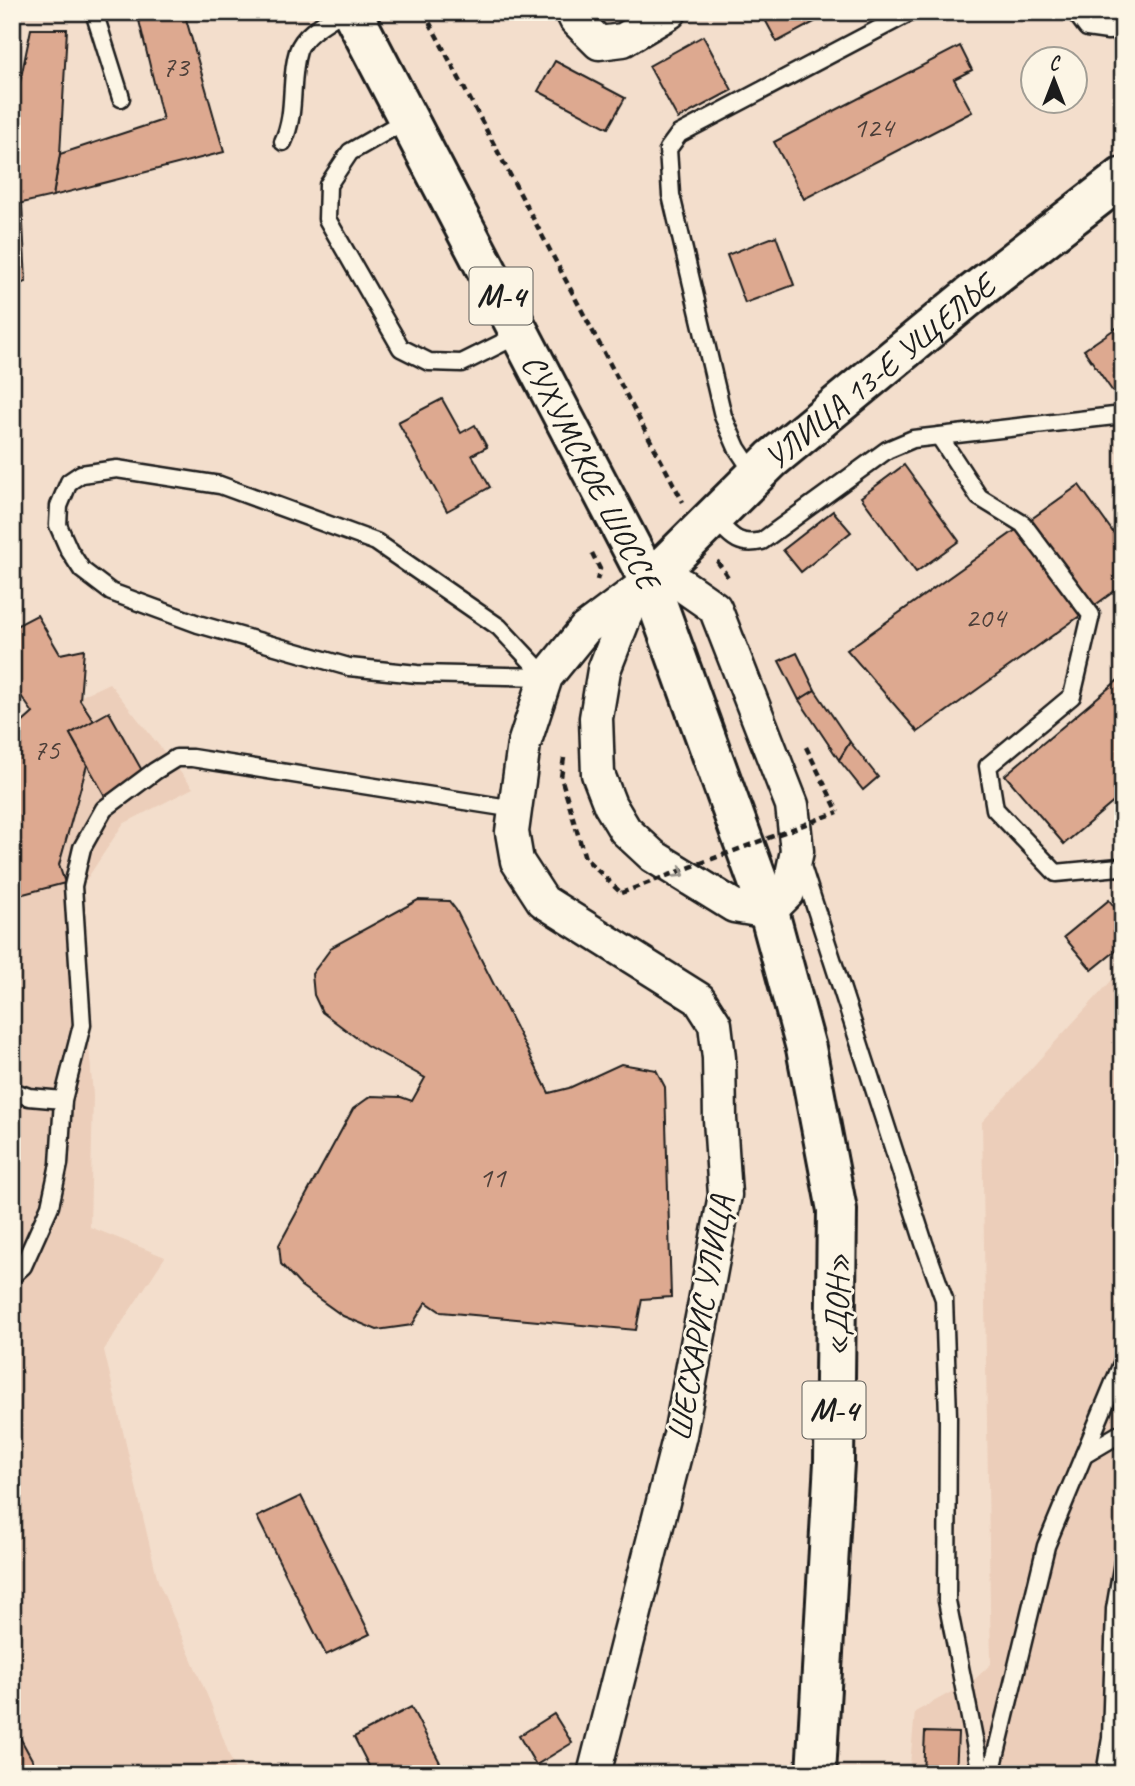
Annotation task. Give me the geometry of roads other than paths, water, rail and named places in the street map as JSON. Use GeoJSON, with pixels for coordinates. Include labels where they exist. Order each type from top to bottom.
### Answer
{"type":"FeatureCollection","features":[{"type":"Feature","properties":{"kind":"main road","name":"СУХУМСКОЕ ШОССЕ"},"geometry":{"type":"LineString","coordinates":[[352,12],[649,580],[769,912]]}},
{"type":"Feature","properties":{"kind":"main road","name":"УЛИЦА 13-Е УЩЕЛЬЕ"},"geometry":{"type":"LineString","coordinates":[[649,580],[772,459],[971,295],[1123,177]]}},
{"type":"Feature","properties":{"kind":"main road","name":"«ДОН»"},"geometry":{"type":"LineString","coordinates":[[769,912],[806,1048],[837,1210],[834,1461],[816,1774]]}},
{"type":"Feature","properties":{"kind":"street"},"geometry":{"type":"LineString","coordinates":[[572,12],[576,20],[599,43],[623,40],[670,12]]}},
{"type":"Feature","properties":{"kind":"street"},"geometry":{"type":"LineString","coordinates":[[649,580],[682,585],[715,608],[792,805],[797,850],[788,892],[769,912],[734,906],[653,856],[625,830],[610,806],[598,774],[596,718],[604,670],[626,614],[649,580]]}},
{"type":"Feature","properties":{"kind":"street","name":"ШЕСХАРИС УЛИЦА"},"geometry":{"type":"LineString","coordinates":[[594,1774],[680,1435],[725,1195],[719,1058],[715,1024],[699,999],[543,901],[517,861],[512,832],[524,744],[546,677],[585,629],[649,580]]}},
{"type":"Feature","properties":{"kind":"lane"},"geometry":{"type":"LineString","coordinates":[[94,12],[121,98]]}},
{"type":"Feature","properties":{"kind":"lane"},"geometry":{"type":"LineString","coordinates":[[283,142],[289,129],[298,49],[314,30],[342,12]]}},
{"type":"Feature","properties":{"kind":"lane"},"geometry":{"type":"LineString","coordinates":[[755,475],[737,448],[723,416],[671,195],[668,149],[679,134],[911,12]]}},
{"type":"Feature","properties":{"kind":"lane"},"geometry":{"type":"LineString","coordinates":[[1075,12],[1087,28],[1123,30]]}},
{"type":"Feature","properties":{"kind":"lane"},"geometry":{"type":"LineString","coordinates":[[408,119],[350,152],[328,185],[327,219],[401,348],[429,362],[462,363],[521,333]]}},
{"type":"Feature","properties":{"kind":"lane"},"geometry":{"type":"LineString","coordinates":[[706,524],[739,542],[749,544],[762,541],[887,450],[913,439],[1123,415]]}},
{"type":"Feature","properties":{"kind":"lane"},"geometry":{"type":"LineString","coordinates":[[939,436],[979,497],[1023,524],[1091,615],[1072,696],[988,766],[995,808],[1056,873],[1119,867]]}},
{"type":"Feature","properties":{"kind":"lane"},"geometry":{"type":"LineString","coordinates":[[117,469],[220,485],[376,542],[499,627],[546,677],[417,674],[349,667],[198,624],[111,592],[82,570],[58,525],[59,506],[69,482],[81,474],[117,469]]}},
{"type":"Feature","properties":{"kind":"lane"},"geometry":{"type":"LineString","coordinates":[[12,1276],[23,1266],[50,1206],[59,1164],[62,1100],[82,1025],[73,886],[82,848],[104,809],[176,758],[192,758],[515,809]]}},
{"type":"Feature","properties":{"kind":"lane"},"geometry":{"type":"LineString","coordinates":[[797,850],[944,1299],[948,1416],[947,1601],[981,1774]]}},
{"type":"Feature","properties":{"kind":"lane"},"geometry":{"type":"LineString","coordinates":[[12,1091],[29,1097],[62,1100]]}},
{"type":"Feature","properties":{"kind":"lane"},"geometry":{"type":"LineString","coordinates":[[991,1774],[1046,1546],[1123,1361]]}},
{"type":"Feature","properties":{"kind":"lane"},"geometry":{"type":"LineString","coordinates":[[1084,1455],[1123,1432]]}},
{"type":"Feature","properties":{"kind":"lane"},"geometry":{"type":"LineString","coordinates":[[1105,1774],[1111,1738],[1115,1609],[1123,1562]]}}]}
